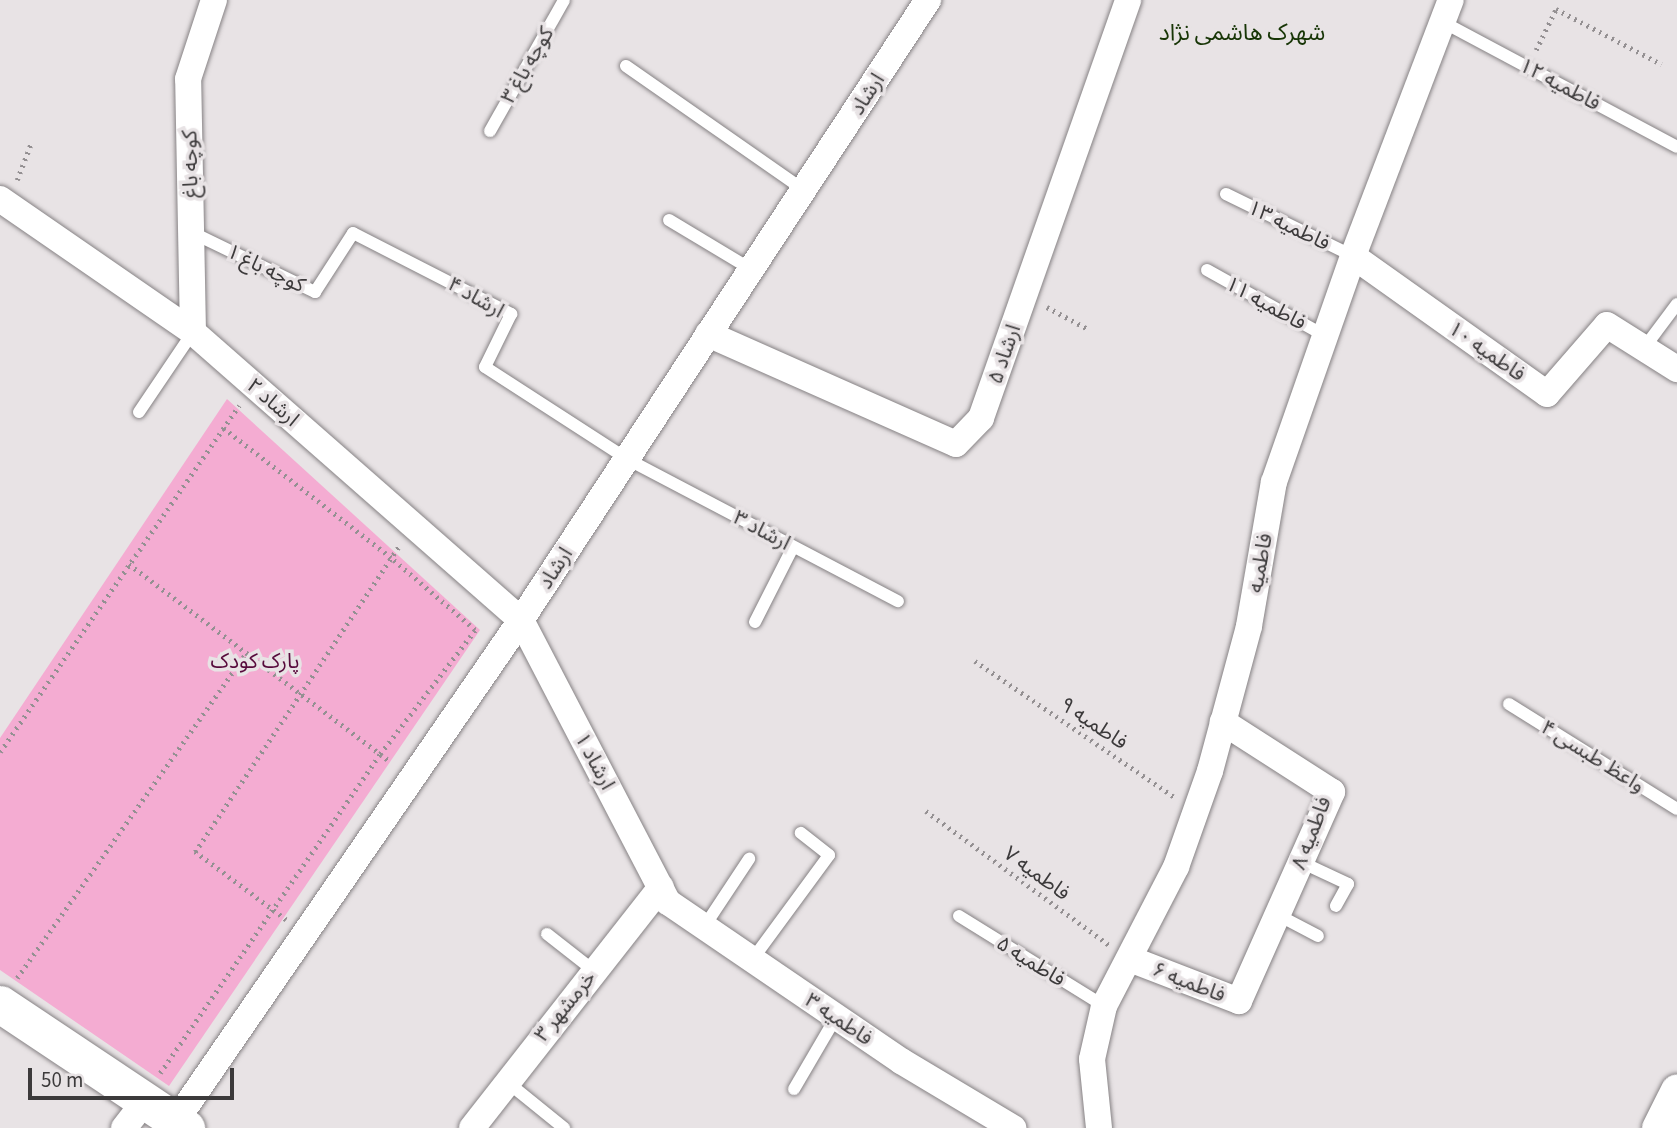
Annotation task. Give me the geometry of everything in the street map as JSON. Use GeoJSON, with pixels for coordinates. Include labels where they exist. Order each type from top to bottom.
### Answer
{"type":"FeatureCollection","features":[{"type":"Feature","properties":{"kind":"main road"},"geometry":{"type":"LineString","coordinates":[[8,992],[155,1121]]}},
{"type":"Feature","properties":{"kind":"main road"},"geometry":{"type":"LineString","coordinates":[[0,1027],[155,1121]]}},
{"type":"Feature","properties":{"kind":"street","name":"کوچه باغ"},"geometry":{"type":"LineString","coordinates":[[193,332],[188,79],[214,0]]}},
{"type":"Feature","properties":{"kind":"street","name":"ارشاد"},"geometry":{"type":"LineString","coordinates":[[155,1121],[305,934],[412,779],[521,620],[928,0]]}},
{"type":"Feature","properties":{"kind":"street","name":"ارشاد ۵"},"geometry":{"type":"LineString","coordinates":[[708,334],[956,444],[982,418],[1128,0]]}},
{"type":"Feature","properties":{"kind":"street","name":"فاطمیه"},"geometry":{"type":"LineString","coordinates":[[1099,1128],[1092,1059],[1104,1006],[1176,867],[1223,722],[1249,626],[1274,482],[1353,256],[1447,11]]}},
{"type":"Feature","properties":{"kind":"street","name":"ارشاد ۲"},"geometry":{"type":"LineString","coordinates":[[4,201],[193,332],[521,620]]}},
{"type":"Feature","properties":{"kind":"street","name":"فاطمیه ۱۰"},"geometry":{"type":"LineString","coordinates":[[1353,256],[1547,394],[1607,324],[1644,348]]}},
{"type":"Feature","properties":{"kind":"street"},"geometry":{"type":"LineString","coordinates":[[1644,348],[1677,369]]}},
{"type":"Feature","properties":{"kind":"street","name":"ارشاد ۱"},"geometry":{"type":"LineString","coordinates":[[521,620],[664,895]]}},
{"type":"Feature","properties":{"kind":"street","name":"فاطمیه ۸"},"geometry":{"type":"LineString","coordinates":[[1223,722],[1332,792],[1278,915]]}},
{"type":"Feature","properties":{"kind":"street","name":"فاطمیه ۳"},"geometry":{"type":"LineString","coordinates":[[664,895],[704,927],[836,1017],[1013,1128]]}},
{"type":"Feature","properties":{"kind":"street","name":"خرمشهر ۳"},"geometry":{"type":"LineString","coordinates":[[472,1128],[505,1081],[593,970],[664,895]]}},
{"type":"Feature","properties":{"kind":"street","name":"فاطمیه ۶"},"geometry":{"type":"LineString","coordinates":[[1130,959],[1239,1001],[1278,915]]}},
{"type":"Feature","properties":{"kind":"street"},"geometry":{"type":"LineString","coordinates":[[1658,1128],[1677,1090]]}},
{"type":"Feature","properties":{"kind":"lane","name":"کوچه باغ ۳"},"geometry":{"type":"LineString","coordinates":[[490,131],[564,0]]}},
{"type":"Feature","properties":{"kind":"lane","name":"فاطمیه ۱۲"},"geometry":{"type":"LineString","coordinates":[[1447,11],[1528,67],[1677,147]]}},
{"type":"Feature","properties":{"kind":"lane"},"geometry":{"type":"LineString","coordinates":[[626,66],[804,190]]}},
{"type":"Feature","properties":{"kind":"lane","name":"فاطمیه ۱۳"},"geometry":{"type":"LineString","coordinates":[[1226,194],[1353,256]]}},
{"type":"Feature","properties":{"kind":"lane"},"geometry":{"type":"LineString","coordinates":[[669,220],[750,268]]}},
{"type":"Feature","properties":{"kind":"lane","name":"کوچه باغ ۱"},"geometry":{"type":"LineString","coordinates":[[191,232],[315,292],[353,233]]}},
{"type":"Feature","properties":{"kind":"lane","name":"ارشاد ۴"},"geometry":{"type":"LineString","coordinates":[[353,233],[511,314],[485,367],[626,459]]}},
{"type":"Feature","properties":{"kind":"lane","name":"فاطمیه ۱۱"},"geometry":{"type":"LineString","coordinates":[[1207,270],[1325,336]]}},
{"type":"Feature","properties":{"kind":"lane"},"geometry":{"type":"LineString","coordinates":[[1644,348],[1677,304]]}},
{"type":"Feature","properties":{"kind":"lane"},"geometry":{"type":"LineString","coordinates":[[139,412],[193,332]]}},
{"type":"Feature","properties":{"kind":"lane","name":"ارشاد ۳"},"geometry":{"type":"LineString","coordinates":[[626,459],[898,601]]}},
{"type":"Feature","properties":{"kind":"lane"},"geometry":{"type":"LineString","coordinates":[[755,622],[793,547]]}},
{"type":"Feature","properties":{"kind":"lane","name":"واعظ طبسی ۴"},"geometry":{"type":"LineString","coordinates":[[1509,704],[1677,808]]}},
{"type":"Feature","properties":{"kind":"lane"},"geometry":{"type":"LineString","coordinates":[[752,960],[829,855],[801,833]]}},
{"type":"Feature","properties":{"kind":"lane"},"geometry":{"type":"LineString","coordinates":[[704,927],[749,859]]}},
{"type":"Feature","properties":{"kind":"lane"},"geometry":{"type":"LineString","coordinates":[[1301,862],[1348,884],[1336,906]]}},
{"type":"Feature","properties":{"kind":"lane"},"geometry":{"type":"LineString","coordinates":[[1278,915],[1318,936]]}},
{"type":"Feature","properties":{"kind":"lane","name":"فاطمیه ۵"},"geometry":{"type":"LineString","coordinates":[[958,916],[1104,1006]]}},
{"type":"Feature","properties":{"kind":"lane"},"geometry":{"type":"LineString","coordinates":[[547,934],[593,970]]}},
{"type":"Feature","properties":{"kind":"lane"},"geometry":{"type":"LineString","coordinates":[[794,1090],[836,1017]]}},
{"type":"Feature","properties":{"kind":"lane"},"geometry":{"type":"LineString","coordinates":[[505,1081],[564,1128]]}},
{"type":"Feature","properties":{"kind":"path"},"geometry":{"type":"LineString","coordinates":[[1528,67],[1556,9],[1661,64]]}},
{"type":"Feature","properties":{"kind":"path"},"geometry":{"type":"LineString","coordinates":[[4,201],[32,143]]}},
{"type":"Feature","properties":{"kind":"path"},"geometry":{"type":"LineString","coordinates":[[1024,296],[1088,329]]}},
{"type":"Feature","properties":{"kind":"path"},"geometry":{"type":"LineString","coordinates":[[0,752],[253,385]]}},
{"type":"Feature","properties":{"kind":"path"},"geometry":{"type":"LineString","coordinates":[[155,1121],[273,911],[380,754],[475,630],[391,558],[223,428]]}},
{"type":"Feature","properties":{"kind":"path"},"geometry":{"type":"LineString","coordinates":[[305,934],[195,852],[413,525]]}},
{"type":"Feature","properties":{"kind":"path"},"geometry":{"type":"LineString","coordinates":[[129,564],[412,779]]}},
{"type":"Feature","properties":{"kind":"path"},"geometry":{"type":"LineString","coordinates":[[8,992],[246,653]]}},
{"type":"Feature","properties":{"kind":"path","name":"فاطمیه ۹"},"geometry":{"type":"LineString","coordinates":[[975,661],[1195,811]]}},
{"type":"Feature","properties":{"kind":"path","name":"فاطمیه ۷"},"geometry":{"type":"LineString","coordinates":[[926,811],[1130,959]]}},
{"type":"Feature","properties":{"kind":"green space","name":"پارک کودک"},"geometry":{"type":"Polygon","coordinates":[[[227,399],[480,630],[169,1086],[0,970],[0,738],[227,399]]]}},
{"type":"Feature","properties":{"kind":"district","name":"شهرک هاشمی نژاد"},"geometry":{"type":"Point","coordinates":[1242,33]}}]}
